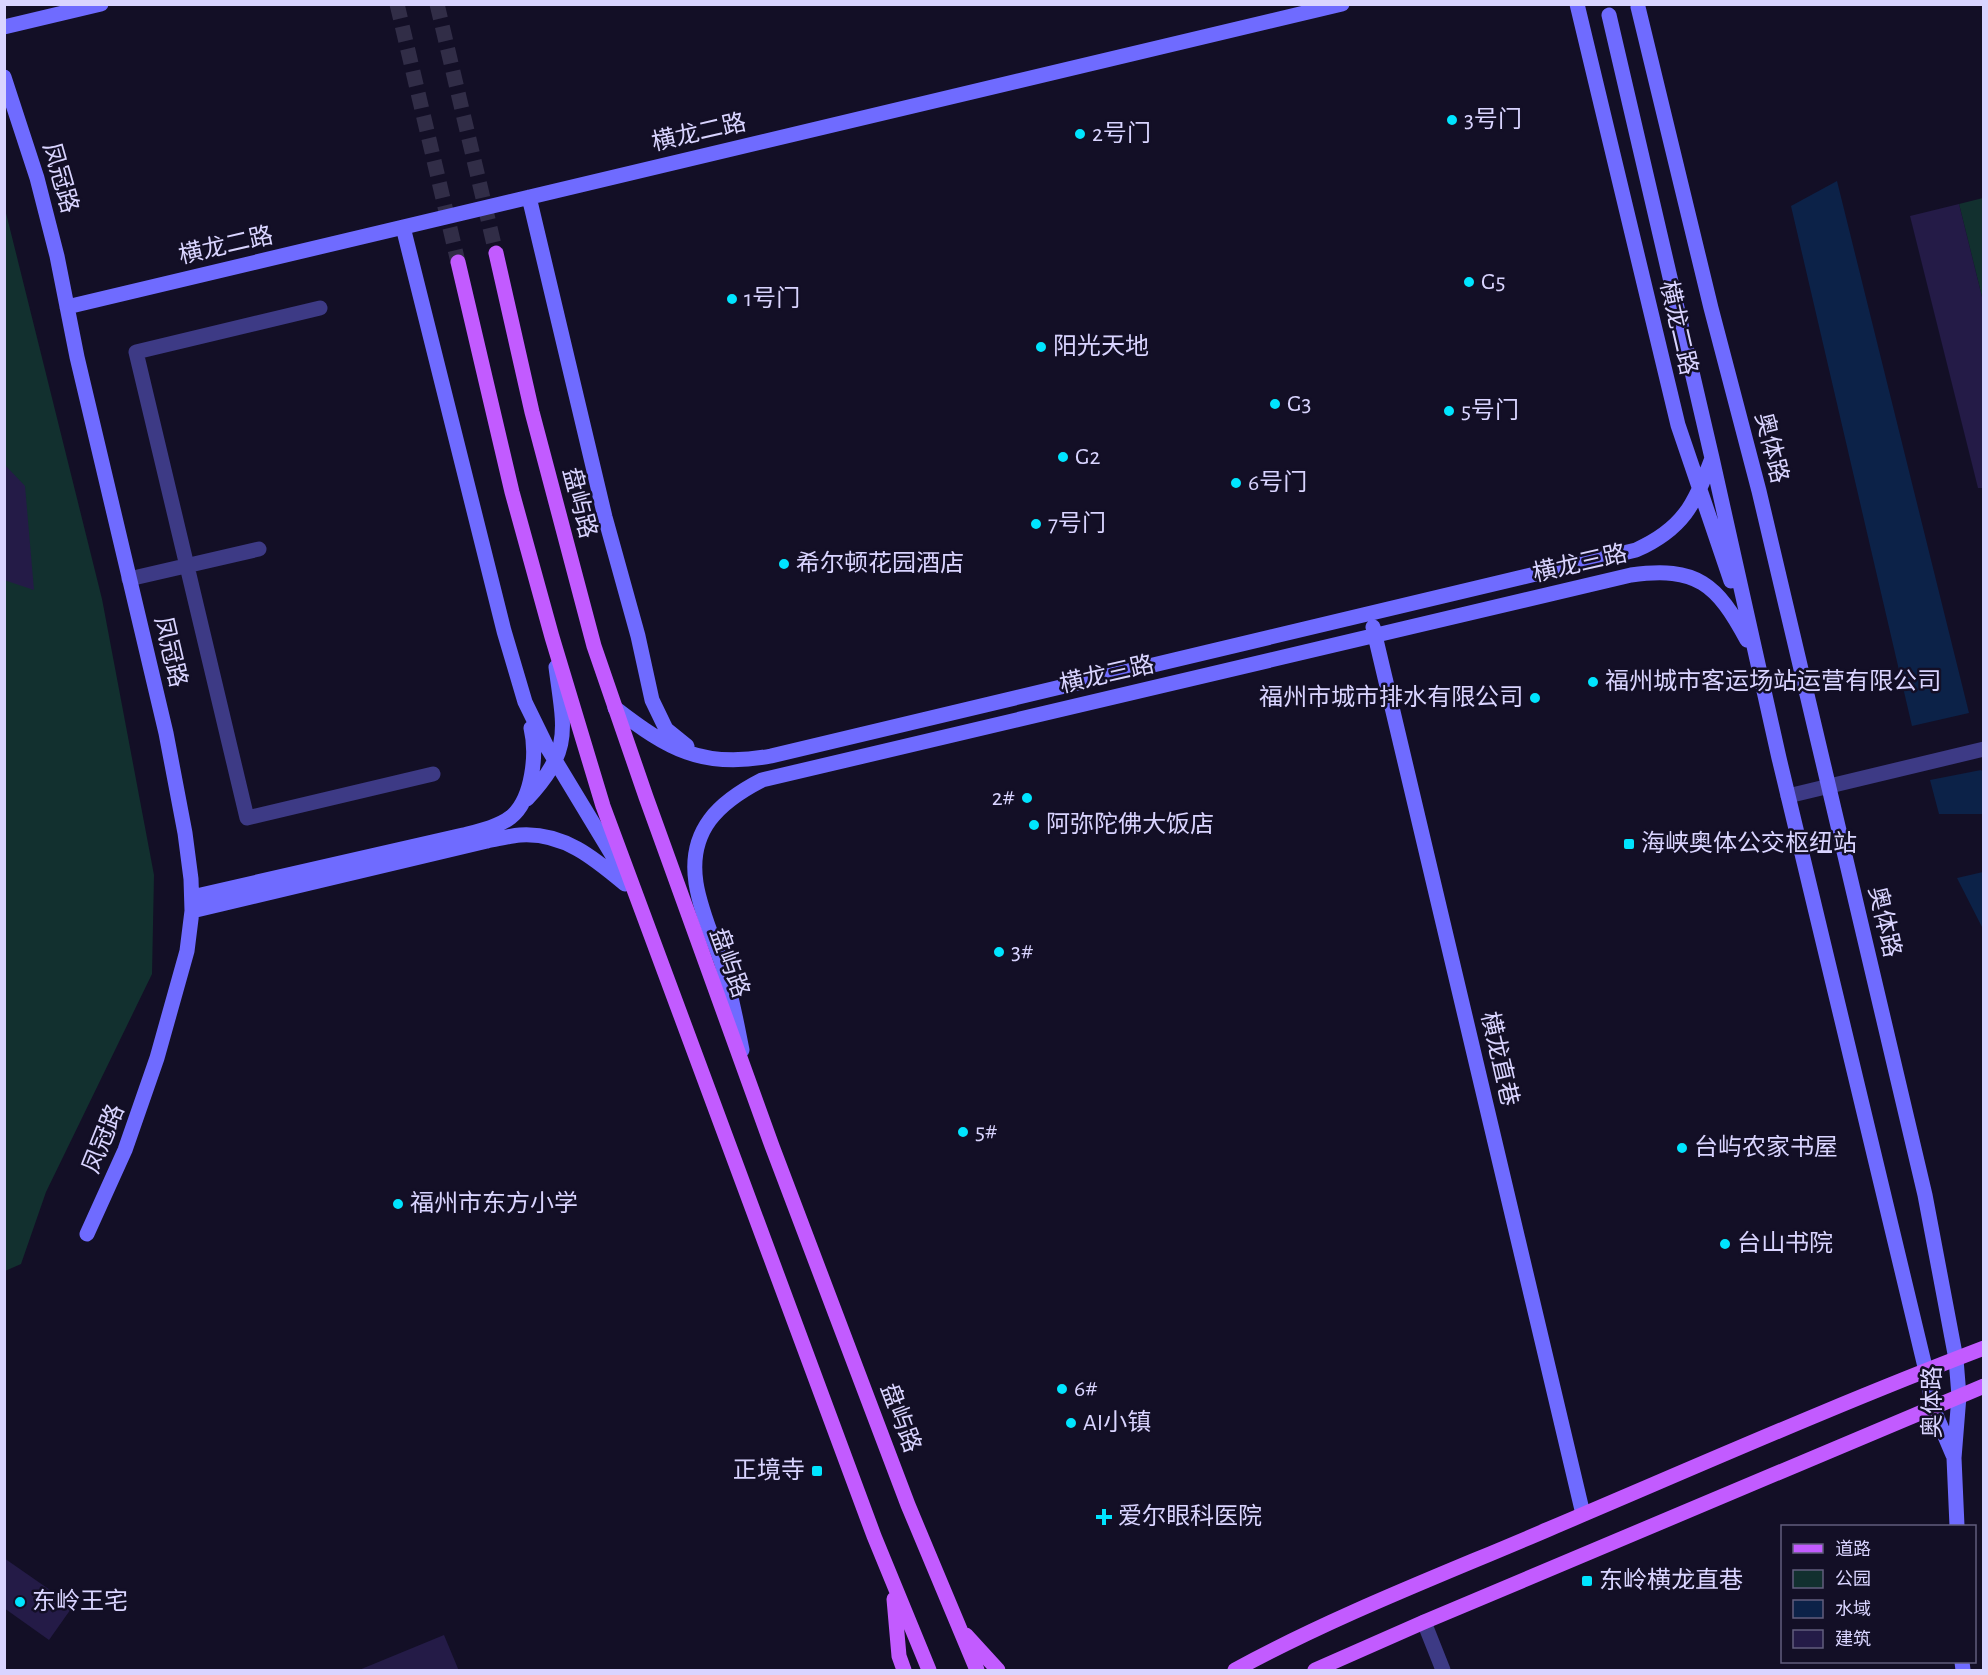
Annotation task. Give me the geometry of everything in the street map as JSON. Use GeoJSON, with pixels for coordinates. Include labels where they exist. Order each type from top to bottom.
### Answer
{"type":"FeatureCollection","features":[{"type":"Feature","properties":{"kind":"main road","name":"盘屿路"},"geometry":{"type":"LineString","coordinates":[[496,253],[532,412],[563,532],[594,646],[615,708],[748,1082],[912,1515],[977,1671]]}},
{"type":"Feature","properties":{"kind":"main road"},"geometry":{"type":"LineString","coordinates":[[458,262],[512,492],[552,637],[603,806],[892,1584],[929,1671]]}},
{"type":"Feature","properties":{"kind":"main road"},"geometry":{"type":"LineString","coordinates":[[1234,1670],[1310,1631],[1583,1514],[1983,1348]]}},
{"type":"Feature","properties":{"kind":"main road"},"geometry":{"type":"LineString","coordinates":[[1315,1671],[1424,1622],[1983,1386]]}},
{"type":"Feature","properties":{"kind":"main road"},"geometry":{"type":"LineString","coordinates":[[892,1584],[899,1656],[904,1671]]}},
{"type":"Feature","properties":{"kind":"main road"},"geometry":{"type":"LineString","coordinates":[[957,1626],[998,1671]]}},
{"type":"Feature","properties":{"kind":"street"},"geometry":{"type":"LineString","coordinates":[[4,27],[101,4]]}},
{"type":"Feature","properties":{"kind":"street","name":"横龙二路"},"geometry":{"type":"LineString","coordinates":[[67,307],[1342,4]]}},
{"type":"Feature","properties":{"kind":"street","name":"横龙二路"},"geometry":{"type":"LineString","coordinates":[[1577,4],[1678,425],[1756,655]]}},
{"type":"Feature","properties":{"kind":"street","name":"奥体路"},"geometry":{"type":"LineString","coordinates":[[1638,7],[1711,308],[1759,491],[1925,1195],[1956,1359],[1959,1396],[1954,1458]]}},
{"type":"Feature","properties":{"kind":"street","name":"奥体路"},"geometry":{"type":"LineString","coordinates":[[1609,15],[1788,796],[1933,1408],[1954,1458]]}},
{"type":"Feature","properties":{"kind":"street","name":"凤冠路"},"geometry":{"type":"LineString","coordinates":[[4,77],[14,100],[57,256],[77,357],[177,785],[188,846],[192,904],[183,966],[158,1058],[125,1150],[87,1234]]}},
{"type":"Feature","properties":{"kind":"street"},"geometry":{"type":"LineString","coordinates":[[529,197],[605,517],[638,636],[652,700],[666,729],[680,742],[707,759]]}},
{"type":"Feature","properties":{"kind":"street"},"geometry":{"type":"LineString","coordinates":[[403,227],[501,619],[533,737],[534,754],[527,790],[520,807]]}},
{"type":"Feature","properties":{"kind":"street"},"geometry":{"type":"LineString","coordinates":[[320,308],[136,352],[248,818],[433,774]]}},
{"type":"Feature","properties":{"kind":"street","name":"横龙三路"},"geometry":{"type":"LineString","coordinates":[[615,708],[660,741],[707,759],[738,761],[771,756],[1636,550],[1665,534],[1680,522],[1692,506],[1712,458]]}},
{"type":"Feature","properties":{"kind":"street"},"geometry":{"type":"LineString","coordinates":[[129,579],[259,549]]}},
{"type":"Feature","properties":{"kind":"street","name":"横龙三路"},"geometry":{"type":"LineString","coordinates":[[748,1082],[731,992],[701,902],[694,869],[696,850],[716,811],[730,798],[762,780],[1631,575],[1675,573],[1692,577],[1708,586],[1721,597],[1731,611],[1756,655]]}},
{"type":"Feature","properties":{"kind":"street","name":"横龙直巷"},"geometry":{"type":"LineString","coordinates":[[1370,614],[1583,1514]]}},
{"type":"Feature","properties":{"kind":"street"},"geometry":{"type":"LineString","coordinates":[[192,904],[478,831],[510,818],[543,782],[556,761],[562,740],[563,728],[552,637]]}},
{"type":"Feature","properties":{"kind":"street"},"geometry":{"type":"LineString","coordinates":[[525,702],[536,728],[634,892]]}},
{"type":"Feature","properties":{"kind":"street"},"geometry":{"type":"LineString","coordinates":[[1788,796],[1983,749]]}},
{"type":"Feature","properties":{"kind":"street"},"geometry":{"type":"LineString","coordinates":[[192,904],[520,835],[550,837],[579,849],[634,892]]}},
{"type":"Feature","properties":{"kind":"street"},"geometry":{"type":"LineString","coordinates":[[1954,1458],[1957,1525]]}},
{"type":"Feature","properties":{"kind":"street"},"geometry":{"type":"LineString","coordinates":[[1424,1622],[1443,1671]]}},
{"type":"Feature","properties":{"kind":"green space"},"geometry":{"type":"Polygon","coordinates":[[[1984,198],[1983,301],[1959,204],[1984,198]]]}},
{"type":"Feature","properties":{"kind":"green space"},"geometry":{"type":"Polygon","coordinates":[[[5,209],[102,599],[154,875],[152,974],[46,1192],[21,1264],[5,1271],[5,209]]]}},
{"type":"Feature","properties":{"kind":"water"},"geometry":{"type":"Polygon","coordinates":[[[1837,181],[1969,713],[1912,726],[1791,206],[1837,181]]]}},
{"type":"Feature","properties":{"kind":"water"},"geometry":{"type":"Polygon","coordinates":[[[1981,770],[1983,772],[1983,814],[1939,814],[1930,780],[1981,770]]]}},
{"type":"Feature","properties":{"kind":"water"},"geometry":{"type":"Polygon","coordinates":[[[1984,872],[1983,929],[1957,878],[1984,872]]]}},
{"type":"Feature","properties":{"kind":"building"},"geometry":{"type":"Polygon","coordinates":[[[1959,204],[1983,301],[1983,488],[1978,488],[1910,216],[1959,204]]]}},
{"type":"Feature","properties":{"kind":"building"},"geometry":{"type":"Polygon","coordinates":[[[4,464],[25,486],[34,590],[4,580],[4,464]]]}},
{"type":"Feature","properties":{"kind":"building","name":"东岭王宅"},"geometry":{"type":"Polygon","coordinates":[[[4,1558],[73,1606],[49,1640],[4,1608],[4,1558]]]}},
{"type":"Feature","properties":{"kind":"building"},"geometry":{"type":"Polygon","coordinates":[[[444,1635],[459,1671],[359,1671],[359,1670],[444,1635]]]}},
{"type":"Feature","properties":{"kind":"tunnel"},"geometry":{"type":"LineString","coordinates":[[397,4],[458,262]]}},
{"type":"Feature","properties":{"kind":"tunnel"},"geometry":{"type":"LineString","coordinates":[[437,4],[496,253]]}},
{"type":"Feature","properties":{"kind":"place","name":"3号门"},"geometry":{"type":"Point","coordinates":[1452,120]}},
{"type":"Feature","properties":{"kind":"place","name":"2号门"},"geometry":{"type":"Point","coordinates":[1080,134]}},
{"type":"Feature","properties":{"kind":"place","name":"G5"},"geometry":{"type":"Point","coordinates":[1469,282]}},
{"type":"Feature","properties":{"kind":"place","name":"1号门"},"geometry":{"type":"Point","coordinates":[732,299]}},
{"type":"Feature","properties":{"kind":"place","name":"阳光天地"},"geometry":{"type":"Point","coordinates":[1041,347]}},
{"type":"Feature","properties":{"kind":"place","name":"G3"},"geometry":{"type":"Point","coordinates":[1275,404]}},
{"type":"Feature","properties":{"kind":"place","name":"5号门"},"geometry":{"type":"Point","coordinates":[1449,411]}},
{"type":"Feature","properties":{"kind":"place","name":"G2"},"geometry":{"type":"Point","coordinates":[1063,457]}},
{"type":"Feature","properties":{"kind":"place","name":"6号门"},"geometry":{"type":"Point","coordinates":[1236,483]}},
{"type":"Feature","properties":{"kind":"place","name":"7号门"},"geometry":{"type":"Point","coordinates":[1036,524]}},
{"type":"Feature","properties":{"kind":"place","name":"希尔顿花园酒店"},"geometry":{"type":"Point","coordinates":[784,564]}},
{"type":"Feature","properties":{"kind":"place","name":"福州城市客运场站运营有限公司"},"geometry":{"type":"Point","coordinates":[1593,682]}},
{"type":"Feature","properties":{"kind":"place","name":"福州市城市排水有限公司"},"geometry":{"type":"Point","coordinates":[1535,698]}},
{"type":"Feature","properties":{"kind":"place","name":"2#"},"geometry":{"type":"Point","coordinates":[1027,798]}},
{"type":"Feature","properties":{"kind":"place","name":"阿弥陀佛大饭店"},"geometry":{"type":"Point","coordinates":[1034,825]}},
{"type":"Feature","properties":{"kind":"place","name":"海峡奥体公交枢纽站"},"geometry":{"type":"Point","coordinates":[1629,844]}},
{"type":"Feature","properties":{"kind":"place","name":"3#"},"geometry":{"type":"Point","coordinates":[999,952]}},
{"type":"Feature","properties":{"kind":"place","name":"5#"},"geometry":{"type":"Point","coordinates":[963,1132]}},
{"type":"Feature","properties":{"kind":"place","name":"台屿农家书屋"},"geometry":{"type":"Point","coordinates":[1682,1148]}},
{"type":"Feature","properties":{"kind":"place","name":"福州市东方小学"},"geometry":{"type":"Point","coordinates":[398,1204]}},
{"type":"Feature","properties":{"kind":"place","name":"台山书院"},"geometry":{"type":"Point","coordinates":[1725,1244]}},
{"type":"Feature","properties":{"kind":"place","name":"6#"},"geometry":{"type":"Point","coordinates":[1062,1389]}},
{"type":"Feature","properties":{"kind":"place","name":"AI小镇"},"geometry":{"type":"Point","coordinates":[1071,1423]}},
{"type":"Feature","properties":{"kind":"place","name":"正境寺"},"geometry":{"type":"Point","coordinates":[817,1471]}},
{"type":"Feature","properties":{"kind":"place","name":"爱尔眼科医院"},"geometry":{"type":"Point","coordinates":[1104,1517]}},
{"type":"Feature","properties":{"kind":"place","name":"东岭横龙直巷"},"geometry":{"type":"Point","coordinates":[1587,1581]}},
{"type":"Feature","properties":{"kind":"place","name":"东岭王宅"},"geometry":{"type":"Point","coordinates":[20,1602]}}]}
